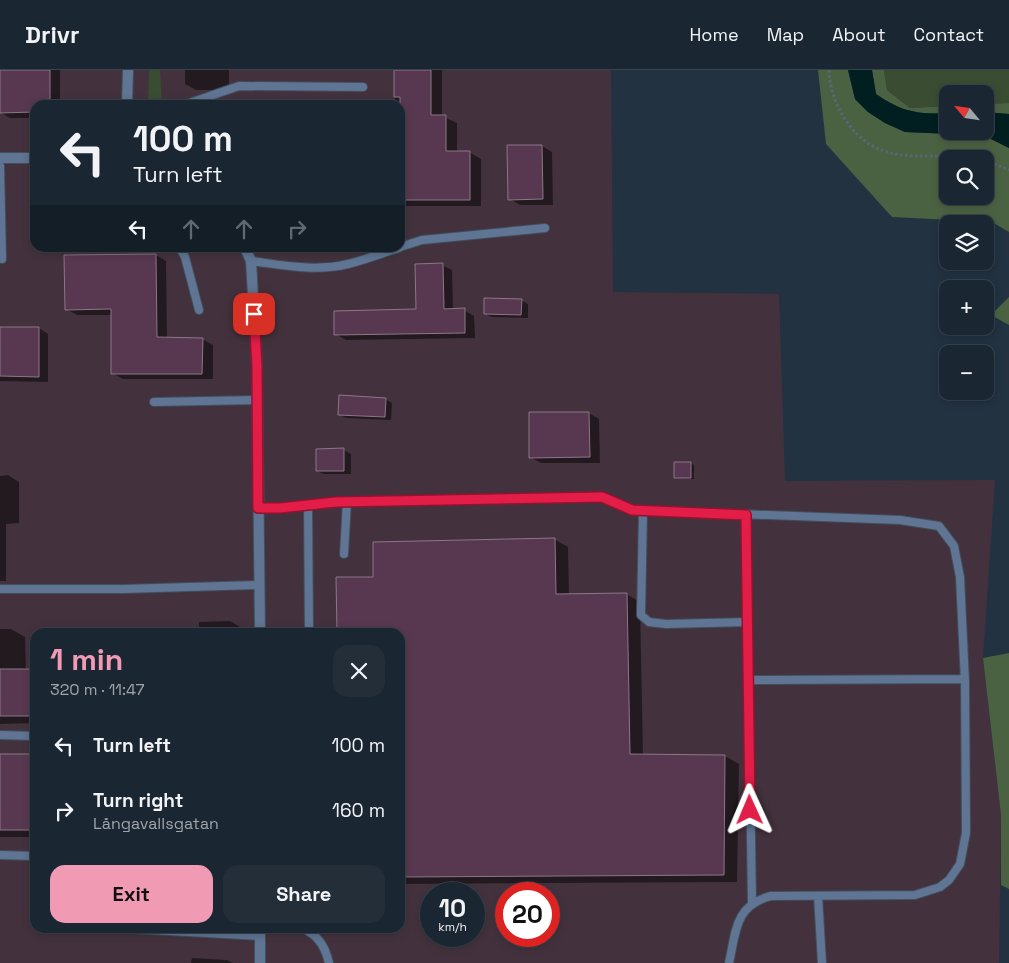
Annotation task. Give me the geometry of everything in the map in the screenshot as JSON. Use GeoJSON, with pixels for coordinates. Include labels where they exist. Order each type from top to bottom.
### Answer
{"type":"FeatureCollection","features":[{"type":"Feature","properties":{"kind":"street"},"geometry":{"type":"LineString","coordinates":[[126,100],[128,70]]}},
{"type":"Feature","properties":{"kind":"street"},"geometry":{"type":"LineString","coordinates":[[0,158],[30,158]]}},
{"type":"Feature","properties":{"kind":"street"},"geometry":{"type":"LineString","coordinates":[[247,252],[251,261],[257,400],[260,628]]}},
{"type":"Feature","properties":{"kind":"street"},"geometry":{"type":"LineString","coordinates":[[260,933],[260,963]]}},
{"type":"Feature","properties":{"kind":"lane"},"geometry":{"type":"LineString","coordinates":[[198,100],[239,86],[363,87]]}},
{"type":"Feature","properties":{"kind":"lane"},"geometry":{"type":"LineString","coordinates":[[0,166],[2,259]]}},
{"type":"Feature","properties":{"kind":"lane"},"geometry":{"type":"LineString","coordinates":[[405,246],[438,238],[545,228]]}},
{"type":"Feature","properties":{"kind":"lane"},"geometry":{"type":"LineString","coordinates":[[182,252],[190,274],[199,310]]}},
{"type":"Feature","properties":{"kind":"lane"},"geometry":{"type":"LineString","coordinates":[[251,261],[304,268],[347,264],[384,252]]}},
{"type":"Feature","properties":{"kind":"lane"},"geometry":{"type":"LineString","coordinates":[[154,402],[257,400]]}},
{"type":"Feature","properties":{"kind":"lane"},"geometry":{"type":"LineString","coordinates":[[258,508],[347,501],[602,497],[632,510],[643,511],[900,520],[939,526],[954,546],[960,577],[965,679],[966,834],[964,850],[954,874],[940,887],[915,896],[771,896],[752,904],[743,911],[729,963]]}},
{"type":"Feature","properties":{"kind":"lane"},"geometry":{"type":"LineString","coordinates":[[344,554],[347,501]]}},
{"type":"Feature","properties":{"kind":"lane"},"geometry":{"type":"LineString","coordinates":[[308,505],[309,628]]}},
{"type":"Feature","properties":{"kind":"lane"},"geometry":{"type":"LineString","coordinates":[[643,511],[641,615],[648,622],[666,624],[748,622]]}},
{"type":"Feature","properties":{"kind":"lane"},"geometry":{"type":"LineString","coordinates":[[746,515],[752,904]]}},
{"type":"Feature","properties":{"kind":"lane"},"geometry":{"type":"LineString","coordinates":[[0,589],[123,589],[259,585]]}},
{"type":"Feature","properties":{"kind":"lane"},"geometry":{"type":"LineString","coordinates":[[749,680],[965,679]]}},
{"type":"Feature","properties":{"kind":"lane"},"geometry":{"type":"LineString","coordinates":[[0,735],[30,736]]}},
{"type":"Feature","properties":{"kind":"lane"},"geometry":{"type":"LineString","coordinates":[[0,855],[30,856]]}},
{"type":"Feature","properties":{"kind":"lane"},"geometry":{"type":"LineString","coordinates":[[818,896],[822,963]]}},
{"type":"Feature","properties":{"kind":"lane"},"geometry":{"type":"LineString","coordinates":[[311,933],[326,949],[329,963]]}},
{"type":"Feature","properties":{"kind":"path"},"geometry":{"type":"LineString","coordinates":[[829,70],[829,83],[839,112],[859,136],[887,154],[939,155]]}},
{"type":"Feature","properties":{"kind":"path"},"geometry":{"type":"LineString","coordinates":[[994,164],[1009,170]]}},
{"type":"Feature","properties":{"kind":"shaded area"},"geometry":{"type":"Polygon","coordinates":[[[0,70],[611,70],[613,292],[779,294],[785,481],[995,480],[983,658],[1001,815],[999,963],[0,963],[0,70]]]}},
{"type":"Feature","properties":{"kind":"shaded area"},"geometry":{"type":"Polygon","coordinates":[[[848,70],[872,70],[876,94],[885,100],[910,111],[939,113],[939,133],[905,132],[885,123],[868,112],[855,99],[848,70]]]}},
{"type":"Feature","properties":{"kind":"shaded area"},"geometry":{"type":"Polygon","coordinates":[[[994,113],[1009,114],[1009,148],[993,140],[994,113]]]}},
{"type":"Feature","properties":{"kind":"green space"},"geometry":{"type":"Polygon","coordinates":[[[149,70],[160,70],[162,100],[148,100],[149,70]]]}},
{"type":"Feature","properties":{"kind":"green space"},"geometry":{"type":"Polygon","coordinates":[[[818,70],[848,70],[855,99],[868,112],[885,123],[905,132],[939,133],[939,140],[993,140],[1009,148],[1009,232],[994,223],[994,215],[939,215],[939,219],[892,217],[826,144],[818,70]]]}},
{"type":"Feature","properties":{"kind":"green space"},"geometry":{"type":"Polygon","coordinates":[[[872,70],[884,70],[887,90],[910,108],[939,106],[939,113],[909,111],[876,94],[872,70]]]}},
{"type":"Feature","properties":{"kind":"green space"},"geometry":{"type":"Polygon","coordinates":[[[884,70],[1009,70],[1009,103],[994,104],[994,85],[939,85],[939,106],[910,108],[887,90],[884,70]]]}},
{"type":"Feature","properties":{"kind":"green space"},"geometry":{"type":"Polygon","coordinates":[[[1009,103],[1009,114],[994,113],[994,104],[1009,103]]]}},
{"type":"Feature","properties":{"kind":"green space"},"geometry":{"type":"Polygon","coordinates":[[[1009,297],[1009,325],[994,317],[994,312],[1009,297]]]}},
{"type":"Feature","properties":{"kind":"green space"},"geometry":{"type":"Polygon","coordinates":[[[1009,653],[1009,889],[1001,885],[1001,815],[983,658],[1009,653]]]}},
{"type":"Feature","properties":{"kind":"building"},"geometry":{"type":"Polygon","coordinates":[[[0,70],[50,70],[50,100],[30,100],[30,112],[0,113],[0,70]]]}},
{"type":"Feature","properties":{"kind":"building"},"geometry":{"type":"Polygon","coordinates":[[[394,70],[431,70],[431,115],[446,115],[446,151],[470,151],[470,200],[405,200],[405,100],[400,100],[400,97],[394,97],[394,70]]]}},
{"type":"Feature","properties":{"kind":"building"},"geometry":{"type":"Polygon","coordinates":[[[507,145],[542,145],[543,199],[508,200],[507,145]]]}},
{"type":"Feature","properties":{"kind":"building"},"geometry":{"type":"Polygon","coordinates":[[[156,254],[157,337],[203,338],[202,374],[111,374],[111,309],[65,310],[64,255],[156,254]]]}},
{"type":"Feature","properties":{"kind":"building"},"geometry":{"type":"Polygon","coordinates":[[[443,263],[444,309],[465,308],[465,333],[334,335],[334,311],[416,309],[415,264],[443,263]]]}},
{"type":"Feature","properties":{"kind":"building"},"geometry":{"type":"Polygon","coordinates":[[[484,298],[522,299],[521,315],[484,314],[484,298]]]}},
{"type":"Feature","properties":{"kind":"building"},"geometry":{"type":"Polygon","coordinates":[[[0,327],[39,327],[39,377],[0,376],[0,327]]]}},
{"type":"Feature","properties":{"kind":"building"},"geometry":{"type":"Polygon","coordinates":[[[339,395],[386,398],[385,417],[338,415],[339,395]]]}},
{"type":"Feature","properties":{"kind":"building"},"geometry":{"type":"Polygon","coordinates":[[[529,412],[589,412],[590,457],[529,458],[529,412]]]}},
{"type":"Feature","properties":{"kind":"building"},"geometry":{"type":"Polygon","coordinates":[[[344,448],[344,471],[316,471],[316,449],[344,448]]]}},
{"type":"Feature","properties":{"kind":"building"},"geometry":{"type":"Polygon","coordinates":[[[674,462],[691,462],[691,478],[674,478],[674,462]]]}},
{"type":"Feature","properties":{"kind":"building"},"geometry":{"type":"Polygon","coordinates":[[[555,538],[556,594],[627,593],[630,754],[725,755],[724,875],[405,877],[405,628],[337,628],[336,577],[373,577],[373,542],[555,538]]]}},
{"type":"Feature","properties":{"kind":"building"},"geometry":{"type":"Polygon","coordinates":[[[0,669],[30,669],[30,716],[0,716],[0,669]]]}},
{"type":"Feature","properties":{"kind":"building"},"geometry":{"type":"Polygon","coordinates":[[[0,754],[30,754],[30,830],[0,830],[0,754]]]}},
{"type":"Feature","properties":{"kind":"route"},"geometry":{"type":"LineString","coordinates":[[254,314],[257,367],[258,508],[280,508],[336,502],[602,497],[613,500],[632,510],[746,515],[750,810]]}}]}
